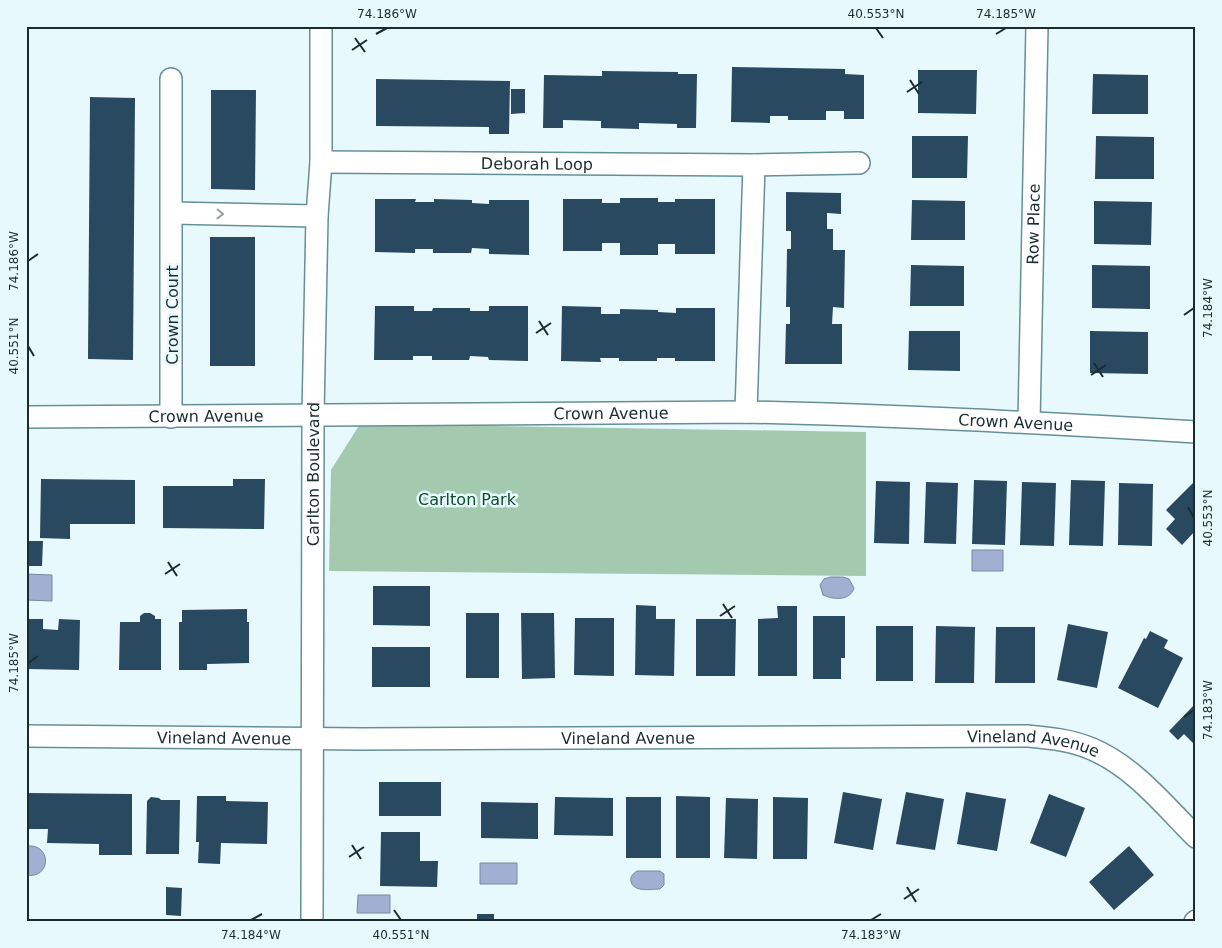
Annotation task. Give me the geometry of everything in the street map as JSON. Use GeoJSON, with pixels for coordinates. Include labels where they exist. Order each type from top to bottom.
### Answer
{"type":"FeatureCollection","features":[{"type":"Feature","properties":{"kind":"street","name":"Carlton Boulevard"},"geometry":{"type":"LineString","coordinates":[[312,922],[313,415],[317,216],[321,162],[322,26]]}},
{"type":"Feature","properties":{"kind":"street","name":"Row Place"},"geometry":{"type":"LineString","coordinates":[[1029,422],[1037,26]]}},
{"type":"Feature","properties":{"kind":"street","name":"Crown Court"},"geometry":{"type":"LineString","coordinates":[[171,79],[171,417]]}},
{"type":"Feature","properties":{"kind":"street","name":"Deborah Loop"},"geometry":{"type":"LineString","coordinates":[[321,162],[754,165],[858,163]]}},
{"type":"Feature","properties":{"kind":"street"},"geometry":{"type":"LineString","coordinates":[[746,412],[754,165]]}},
{"type":"Feature","properties":{"kind":"street"},"geometry":{"type":"LineString","coordinates":[[172,213],[317,216]]}},
{"type":"Feature","properties":{"kind":"street","name":"Crown Avenue"},"geometry":{"type":"LineString","coordinates":[[26,417],[746,412],[859,414],[1196,432]]}},
{"type":"Feature","properties":{"kind":"street","name":"Vineland Avenue"},"geometry":{"type":"LineString","coordinates":[[26,736],[312,739],[1028,736],[1060,740],[1091,749],[1123,766],[1147,787],[1196,838]]}},
{"type":"Feature","properties":{"kind":"green space","name":"Carlton Park"},"geometry":{"type":"Polygon","coordinates":[[[360,424],[866,432],[866,576],[329,571],[331,470],[360,424]]]}},
{"type":"Feature","properties":{"kind":"water"},"geometry":{"type":"Polygon","coordinates":[[[972,550],[1003,550],[1003,571],[972,571],[972,550]]]}},
{"type":"Feature","properties":{"kind":"water"},"geometry":{"type":"Polygon","coordinates":[[[26,574],[52,575],[52,601],[26,600],[26,574]]]}},
{"type":"Feature","properties":{"kind":"water"},"geometry":{"type":"Polygon","coordinates":[[[830,577],[849,579],[854,588],[852,592],[841,598],[823,595],[820,585],[824,579],[830,577]]]}},
{"type":"Feature","properties":{"kind":"water"},"geometry":{"type":"Polygon","coordinates":[[[26,846],[41,850],[46,861],[40,872],[34,875],[26,875],[26,846]]]}},
{"type":"Feature","properties":{"kind":"water"},"geometry":{"type":"Polygon","coordinates":[[[480,863],[517,863],[517,884],[480,884],[480,863]]]}},
{"type":"Feature","properties":{"kind":"water"},"geometry":{"type":"Polygon","coordinates":[[[637,871],[660,871],[664,874],[664,885],[660,889],[643,890],[635,887],[632,885],[631,878],[637,871]]]}},
{"type":"Feature","properties":{"kind":"water"},"geometry":{"type":"Polygon","coordinates":[[[358,895],[390,895],[390,913],[357,913],[358,895]]]}},
{"type":"Feature","properties":{"kind":"building"},"geometry":{"type":"Polygon","coordinates":[[[732,67],[845,69],[845,74],[864,75],[864,119],[844,119],[844,111],[826,111],[826,120],[788,120],[788,116],[770,116],[770,123],[731,122],[732,67]]]}},
{"type":"Feature","properties":{"kind":"building"},"geometry":{"type":"Polygon","coordinates":[[[918,70],[977,70],[976,114],[918,113],[918,70]]]}},
{"type":"Feature","properties":{"kind":"building"},"geometry":{"type":"Polygon","coordinates":[[[602,71],[697,74],[696,128],[677,128],[677,124],[639,123],[639,129],[601,128],[601,121],[563,120],[563,128],[543,128],[544,75],[602,76],[602,71]]]}},
{"type":"Feature","properties":{"kind":"building"},"geometry":{"type":"Polygon","coordinates":[[[1093,74],[1148,75],[1148,114],[1092,114],[1093,74]]]}},
{"type":"Feature","properties":{"kind":"building"},"geometry":{"type":"Polygon","coordinates":[[[376,79],[510,81],[509,134],[489,134],[489,127],[376,126],[376,79]]]}},
{"type":"Feature","properties":{"kind":"building"},"geometry":{"type":"Polygon","coordinates":[[[511,89],[525,89],[525,113],[511,114],[511,89]]]}},
{"type":"Feature","properties":{"kind":"building"},"geometry":{"type":"Polygon","coordinates":[[[211,90],[256,90],[255,190],[211,189],[211,90]]]}},
{"type":"Feature","properties":{"kind":"building"},"geometry":{"type":"Polygon","coordinates":[[[90,97],[135,98],[133,360],[88,359],[90,97]]]}},
{"type":"Feature","properties":{"kind":"building"},"geometry":{"type":"Polygon","coordinates":[[[912,136],[968,136],[967,178],[912,178],[912,136]]]}},
{"type":"Feature","properties":{"kind":"building"},"geometry":{"type":"Polygon","coordinates":[[[1096,136],[1154,137],[1154,179],[1095,179],[1096,136]]]}},
{"type":"Feature","properties":{"kind":"building"},"geometry":{"type":"Polygon","coordinates":[[[786,192],[841,193],[841,214],[827,213],[827,229],[833,229],[833,250],[845,250],[844,308],[833,307],[832,324],[842,324],[842,364],[785,364],[786,324],[790,324],[790,307],[786,307],[787,249],[791,249],[791,231],[786,231],[786,192]]]}},
{"type":"Feature","properties":{"kind":"building"},"geometry":{"type":"Polygon","coordinates":[[[620,198],[658,198],[658,202],[675,202],[675,199],[715,199],[715,254],[675,254],[675,244],[658,244],[658,255],[620,255],[620,243],[602,243],[602,251],[563,251],[563,199],[602,199],[602,203],[620,203],[620,198]]]}},
{"type":"Feature","properties":{"kind":"building"},"geometry":{"type":"Polygon","coordinates":[[[375,199],[416,199],[415,202],[434,202],[434,199],[472,200],[472,203],[489,204],[489,200],[529,200],[529,255],[489,254],[489,249],[472,248],[471,253],[433,253],[433,249],[415,249],[415,253],[375,252],[375,199]]]}},
{"type":"Feature","properties":{"kind":"building"},"geometry":{"type":"Polygon","coordinates":[[[912,200],[965,201],[965,240],[911,240],[912,200]]]}},
{"type":"Feature","properties":{"kind":"building"},"geometry":{"type":"Polygon","coordinates":[[[1094,201],[1152,202],[1151,245],[1094,244],[1094,201]]]}},
{"type":"Feature","properties":{"kind":"building"},"geometry":{"type":"Polygon","coordinates":[[[210,237],[255,237],[255,366],[210,366],[210,237]]]}},
{"type":"Feature","properties":{"kind":"building"},"geometry":{"type":"Polygon","coordinates":[[[911,265],[964,266],[964,306],[910,306],[911,265]]]}},
{"type":"Feature","properties":{"kind":"building"},"geometry":{"type":"Polygon","coordinates":[[[1092,265],[1150,266],[1150,309],[1092,308],[1092,265]]]}},
{"type":"Feature","properties":{"kind":"building"},"geometry":{"type":"Polygon","coordinates":[[[375,306],[414,306],[414,311],[432,311],[433,308],[470,308],[470,311],[489,311],[489,306],[528,306],[528,361],[489,360],[488,357],[470,356],[469,360],[432,360],[432,356],[413,356],[413,360],[374,360],[375,306]]]}},
{"type":"Feature","properties":{"kind":"building"},"geometry":{"type":"Polygon","coordinates":[[[562,306],[601,307],[601,314],[620,314],[620,309],[658,310],[658,312],[676,313],[676,308],[715,308],[715,361],[675,361],[675,358],[657,358],[657,361],[619,361],[619,358],[600,358],[601,362],[561,361],[562,306]]]}},
{"type":"Feature","properties":{"kind":"building"},"geometry":{"type":"Polygon","coordinates":[[[909,331],[960,331],[960,371],[908,370],[909,331]]]}},
{"type":"Feature","properties":{"kind":"building"},"geometry":{"type":"Polygon","coordinates":[[[1090,331],[1148,332],[1148,374],[1090,373],[1090,331]]]}},
{"type":"Feature","properties":{"kind":"building"},"geometry":{"type":"Polygon","coordinates":[[[41,479],[135,480],[135,524],[70,524],[70,539],[40,538],[41,479]]]}},
{"type":"Feature","properties":{"kind":"building"},"geometry":{"type":"Polygon","coordinates":[[[233,479],[265,479],[264,529],[163,528],[163,486],[233,486],[233,479]]]}},
{"type":"Feature","properties":{"kind":"building"},"geometry":{"type":"Polygon","coordinates":[[[974,480],[1007,481],[1005,545],[972,544],[974,480]]]}},
{"type":"Feature","properties":{"kind":"building"},"geometry":{"type":"Polygon","coordinates":[[[1071,480],[1105,481],[1103,546],[1069,545],[1071,480]]]}},
{"type":"Feature","properties":{"kind":"building"},"geometry":{"type":"Polygon","coordinates":[[[1196,480],[1196,530],[1182,545],[1166,529],[1175,519],[1166,510],[1196,480]]]}},
{"type":"Feature","properties":{"kind":"building"},"geometry":{"type":"Polygon","coordinates":[[[876,481],[910,482],[909,544],[874,543],[876,481]]]}},
{"type":"Feature","properties":{"kind":"building"},"geometry":{"type":"Polygon","coordinates":[[[926,482],[958,483],[956,544],[924,543],[926,482]]]}},
{"type":"Feature","properties":{"kind":"building"},"geometry":{"type":"Polygon","coordinates":[[[1022,482],[1056,483],[1054,546],[1020,545],[1022,482]]]}},
{"type":"Feature","properties":{"kind":"building"},"geometry":{"type":"Polygon","coordinates":[[[1119,483],[1153,484],[1152,546],[1118,545],[1119,483]]]}},
{"type":"Feature","properties":{"kind":"building"},"geometry":{"type":"Polygon","coordinates":[[[26,541],[43,541],[42,566],[26,566],[26,541]]]}},
{"type":"Feature","properties":{"kind":"building"},"geometry":{"type":"Polygon","coordinates":[[[373,586],[430,586],[430,626],[373,625],[373,586]]]}},
{"type":"Feature","properties":{"kind":"building"},"geometry":{"type":"Polygon","coordinates":[[[636,605],[656,606],[656,619],[675,619],[674,676],[635,675],[636,605]]]}},
{"type":"Feature","properties":{"kind":"building"},"geometry":{"type":"Polygon","coordinates":[[[777,606],[797,606],[797,676],[758,676],[758,619],[778,618],[777,606]]]}},
{"type":"Feature","properties":{"kind":"building"},"geometry":{"type":"Polygon","coordinates":[[[247,609],[247,622],[249,622],[249,663],[207,664],[207,670],[179,670],[179,622],[182,622],[182,610],[247,609]]]}},
{"type":"Feature","properties":{"kind":"building"},"geometry":{"type":"Polygon","coordinates":[[[144,613],[150,613],[155,616],[155,619],[161,619],[161,670],[119,670],[120,622],[140,622],[140,616],[144,613]]]}},
{"type":"Feature","properties":{"kind":"building"},"geometry":{"type":"Polygon","coordinates":[[[466,613],[499,613],[499,678],[466,678],[466,613]]]}},
{"type":"Feature","properties":{"kind":"building"},"geometry":{"type":"Polygon","coordinates":[[[521,613],[554,613],[555,678],[522,679],[521,613]]]}},
{"type":"Feature","properties":{"kind":"building"},"geometry":{"type":"Polygon","coordinates":[[[813,616],[845,616],[845,658],[841,658],[841,679],[813,679],[813,616]]]}},
{"type":"Feature","properties":{"kind":"building"},"geometry":{"type":"Polygon","coordinates":[[[575,618],[614,618],[614,676],[574,675],[575,618]]]}},
{"type":"Feature","properties":{"kind":"building"},"geometry":{"type":"Polygon","coordinates":[[[26,619],[43,619],[43,629],[58,630],[59,619],[80,620],[79,670],[26,669],[26,619]]]}},
{"type":"Feature","properties":{"kind":"building"},"geometry":{"type":"Polygon","coordinates":[[[696,619],[736,619],[735,676],[696,676],[696,619]]]}},
{"type":"Feature","properties":{"kind":"building"},"geometry":{"type":"Polygon","coordinates":[[[1068,624],[1108,632],[1097,688],[1057,680],[1068,624]]]}},
{"type":"Feature","properties":{"kind":"building"},"geometry":{"type":"Polygon","coordinates":[[[876,626],[913,626],[913,681],[876,681],[876,626]]]}},
{"type":"Feature","properties":{"kind":"building"},"geometry":{"type":"Polygon","coordinates":[[[936,626],[975,627],[974,683],[935,683],[936,626]]]}},
{"type":"Feature","properties":{"kind":"building"},"geometry":{"type":"Polygon","coordinates":[[[996,627],[1035,627],[1035,683],[995,683],[996,627]]]}},
{"type":"Feature","properties":{"kind":"building"},"geometry":{"type":"Polygon","coordinates":[[[1150,631],[1168,640],[1164,648],[1183,658],[1158,708],[1118,688],[1144,638],[1146,639],[1150,631]]]}},
{"type":"Feature","properties":{"kind":"building"},"geometry":{"type":"Polygon","coordinates":[[[372,647],[430,647],[430,687],[372,687],[372,647]]]}},
{"type":"Feature","properties":{"kind":"building"},"geometry":{"type":"Polygon","coordinates":[[[1196,703],[1196,746],[1184,734],[1178,740],[1169,731],[1196,703]]]}},
{"type":"Feature","properties":{"kind":"building"},"geometry":{"type":"Polygon","coordinates":[[[379,782],[441,782],[441,816],[379,816],[379,782]]]}},
{"type":"Feature","properties":{"kind":"building"},"geometry":{"type":"Polygon","coordinates":[[[843,792],[882,799],[873,850],[834,843],[843,792]]]}},
{"type":"Feature","properties":{"kind":"building"},"geometry":{"type":"Polygon","coordinates":[[[906,792],[944,799],[935,850],[896,844],[906,792]]]}},
{"type":"Feature","properties":{"kind":"building"},"geometry":{"type":"Polygon","coordinates":[[[966,792],[1006,799],[997,851],[957,844],[966,792]]]}},
{"type":"Feature","properties":{"kind":"building"},"geometry":{"type":"Polygon","coordinates":[[[26,793],[132,794],[132,855],[99,855],[99,844],[47,843],[48,829],[26,829],[26,793]]]}},
{"type":"Feature","properties":{"kind":"building"},"geometry":{"type":"Polygon","coordinates":[[[1049,794],[1085,808],[1066,857],[1030,843],[1049,794]]]}},
{"type":"Feature","properties":{"kind":"building"},"geometry":{"type":"Polygon","coordinates":[[[197,796],[226,796],[226,801],[268,802],[267,844],[221,843],[220,864],[198,863],[199,842],[196,842],[197,796]]]}},
{"type":"Feature","properties":{"kind":"building"},"geometry":{"type":"Polygon","coordinates":[[[676,796],[710,797],[710,858],[676,858],[676,796]]]}},
{"type":"Feature","properties":{"kind":"building"},"geometry":{"type":"Polygon","coordinates":[[[151,797],[161,800],[180,800],[179,854],[146,854],[147,801],[151,797]]]}},
{"type":"Feature","properties":{"kind":"building"},"geometry":{"type":"Polygon","coordinates":[[[555,797],[613,798],[613,836],[554,835],[555,797]]]}},
{"type":"Feature","properties":{"kind":"building"},"geometry":{"type":"Polygon","coordinates":[[[626,797],[661,797],[661,858],[626,858],[626,797]]]}},
{"type":"Feature","properties":{"kind":"building"},"geometry":{"type":"Polygon","coordinates":[[[773,797],[808,798],[807,859],[773,859],[773,797]]]}},
{"type":"Feature","properties":{"kind":"building"},"geometry":{"type":"Polygon","coordinates":[[[726,798],[758,799],[757,859],[724,858],[726,798]]]}},
{"type":"Feature","properties":{"kind":"building"},"geometry":{"type":"Polygon","coordinates":[[[481,802],[538,803],[538,839],[481,838],[481,802]]]}},
{"type":"Feature","properties":{"kind":"building"},"geometry":{"type":"Polygon","coordinates":[[[381,832],[420,832],[420,861],[438,861],[437,887],[380,886],[381,832]]]}},
{"type":"Feature","properties":{"kind":"building"},"geometry":{"type":"Polygon","coordinates":[[[1129,846],[1154,875],[1114,910],[1089,882],[1129,846]]]}},
{"type":"Feature","properties":{"kind":"building"},"geometry":{"type":"Polygon","coordinates":[[[166,887],[182,888],[181,916],[166,915],[166,887]]]}},
{"type":"Feature","properties":{"kind":"building"},"geometry":{"type":"Polygon","coordinates":[[[477,914],[494,914],[494,922],[477,922],[477,914]]]}}]}
